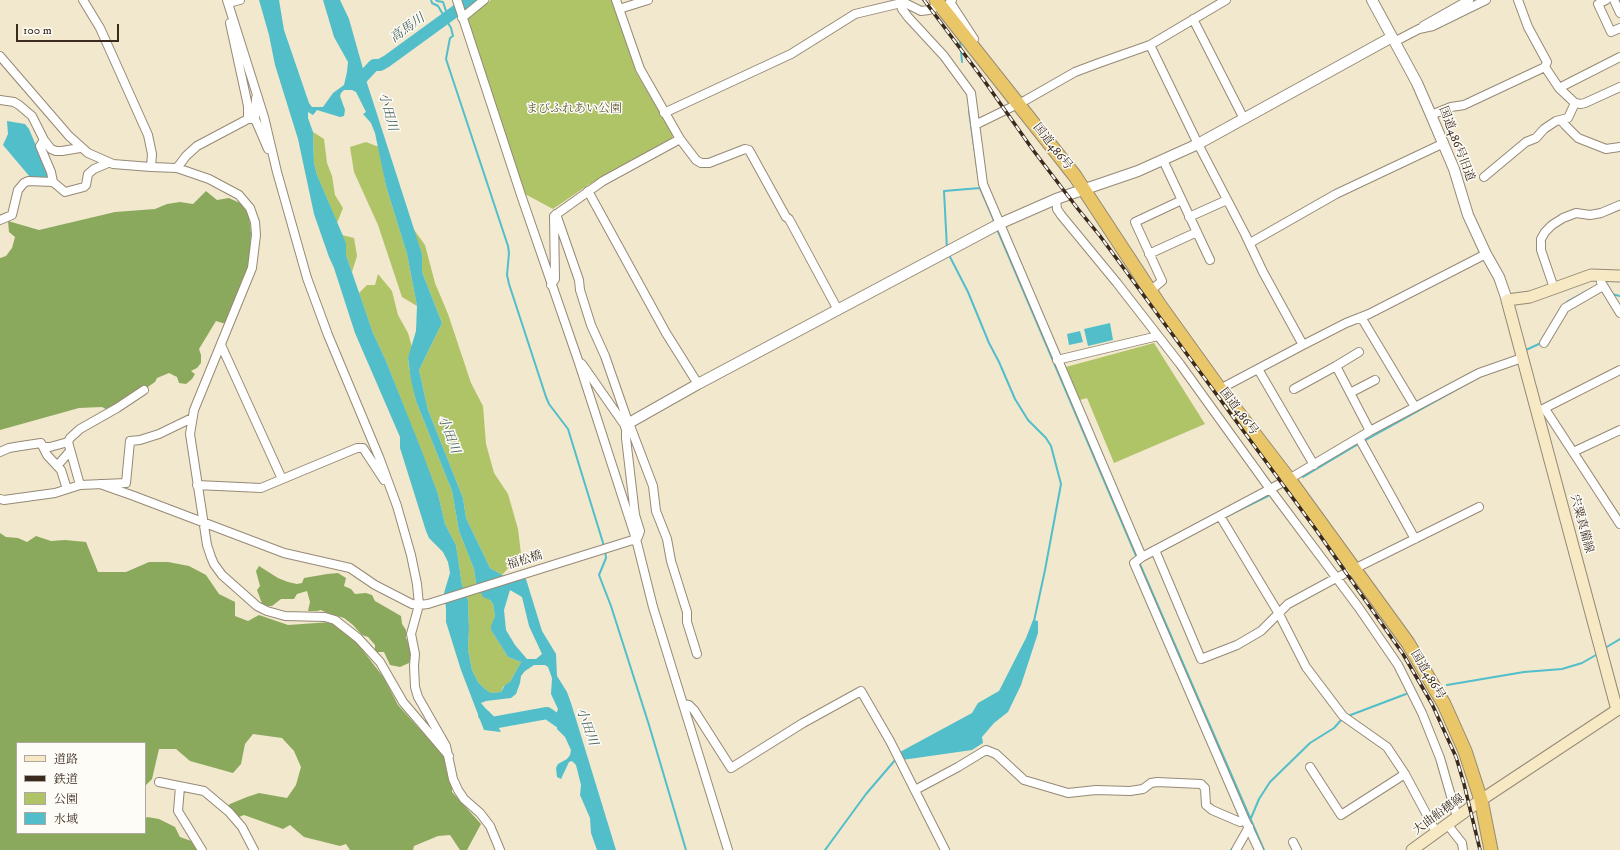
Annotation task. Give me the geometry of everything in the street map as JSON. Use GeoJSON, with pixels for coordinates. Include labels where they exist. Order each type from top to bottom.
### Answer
{"type":"FeatureCollection","features":[{"type":"Feature","properties":{"kind":"highway","name":"国道486号"},"geometry":{"type":"LineString","coordinates":[[945,1],[978,53],[1019,104],[1084,190],[1150,291],[1220,389],[1289,479],[1408,643],[1444,704],[1465,751],[1481,800],[1491,850]]}},
{"type":"Feature","properties":{"kind":"main road"},"geometry":{"type":"LineString","coordinates":[[1507,300],[1530,297],[1584,277],[1597,275],[1620,276]]}},
{"type":"Feature","properties":{"kind":"main road","name":"宍粟真備線"},"geometry":{"type":"LineString","coordinates":[[1481,800],[1619,712],[1541,410],[1522,358],[1507,300]]}},
{"type":"Feature","properties":{"kind":"main road","name":"大曲船穂線"},"geometry":{"type":"LineString","coordinates":[[1412,850],[1481,800]]}},
{"type":"Feature","properties":{"kind":"street"},"geometry":{"type":"LineString","coordinates":[[83,0],[100,28],[148,135],[152,154],[151,168]]}},
{"type":"Feature","properties":{"kind":"street"},"geometry":{"type":"LineString","coordinates":[[457,0],[551,285],[579,363],[728,850]]}},
{"type":"Feature","properties":{"kind":"street"},"geometry":{"type":"LineString","coordinates":[[462,15],[484,0]]}},
{"type":"Feature","properties":{"kind":"street"},"geometry":{"type":"LineString","coordinates":[[616,0],[640,69],[680,139],[696,160],[701,163],[709,164],[745,149],[749,150],[838,310]]}},
{"type":"Feature","properties":{"kind":"street"},"geometry":{"type":"LineString","coordinates":[[619,9],[648,0]]}},
{"type":"Feature","properties":{"kind":"street"},"geometry":{"type":"LineString","coordinates":[[975,125],[1019,104],[1076,72],[1113,57],[1150,45],[1226,0]]}},
{"type":"Feature","properties":{"kind":"street","name":"国道486号旧道"},"geometry":{"type":"LineString","coordinates":[[1372,0],[1417,83],[1444,143],[1454,169],[1468,215],[1486,254],[1499,277],[1507,300]]}},
{"type":"Feature","properties":{"kind":"street"},"geometry":{"type":"LineString","coordinates":[[1419,29],[1430,21],[1469,0]]}},
{"type":"Feature","properties":{"kind":"street"},"geometry":{"type":"LineString","coordinates":[[628,425],[698,384],[997,225],[1056,199],[1163,160],[1198,144],[1393,39],[1419,29],[1433,26],[1486,0]]}},
{"type":"Feature","properties":{"kind":"street"},"geometry":{"type":"LineString","coordinates":[[1431,115],[1451,107],[1464,105],[1545,67],[1547,62],[1528,27],[1518,0]]}},
{"type":"Feature","properties":{"kind":"street"},"geometry":{"type":"LineString","coordinates":[[1606,0],[1598,4],[1611,32],[1620,28]]}},
{"type":"Feature","properties":{"kind":"street"},"geometry":{"type":"LineString","coordinates":[[1614,0],[1620,13]]}},
{"type":"Feature","properties":{"kind":"street"},"geometry":{"type":"LineString","coordinates":[[232,1],[232,18],[230,25],[251,119],[274,159]]}},
{"type":"Feature","properties":{"kind":"street"},"geometry":{"type":"LineString","coordinates":[[664,113],[791,54],[855,14],[900,2],[921,11],[929,10],[945,1]]}},
{"type":"Feature","properties":{"kind":"street"},"geometry":{"type":"LineString","coordinates":[[900,2],[908,17],[944,56],[971,93],[983,184],[997,225],[1057,360],[1139,558]]}},
{"type":"Feature","properties":{"kind":"street"},"geometry":{"type":"LineString","coordinates":[[232,18],[257,96],[296,241],[317,308],[379,457],[390,486],[411,555],[417,584],[419,605],[411,634],[415,654],[415,687],[418,697],[446,746],[453,779],[458,790],[490,826],[500,850]]}},
{"type":"Feature","properties":{"kind":"street"},"geometry":{"type":"LineString","coordinates":[[1193,19],[1244,119]]}},
{"type":"Feature","properties":{"kind":"street"},"geometry":{"type":"LineString","coordinates":[[1150,45],[1198,144],[1302,345]]}},
{"type":"Feature","properties":{"kind":"street"},"geometry":{"type":"LineString","coordinates":[[0,56],[80,148],[108,162],[151,168],[177,168],[210,179],[232,191],[245,201],[253,216],[256,235],[252,268],[192,418],[190,434],[207,545],[211,557],[214,564],[229,582],[248,599],[267,611],[285,616],[326,617],[335,620],[358,638],[380,662],[403,702],[449,756]]}},
{"type":"Feature","properties":{"kind":"street"},"geometry":{"type":"LineString","coordinates":[[1559,88],[1620,57]]}},
{"type":"Feature","properties":{"kind":"street"},"geometry":{"type":"LineString","coordinates":[[1545,67],[1559,88],[1575,103],[1585,103],[1620,87]]}},
{"type":"Feature","properties":{"kind":"street"},"geometry":{"type":"LineString","coordinates":[[177,168],[186,156],[197,146],[251,119],[257,96]]}},
{"type":"Feature","properties":{"kind":"street"},"geometry":{"type":"LineString","coordinates":[[0,100],[19,104],[32,116],[44,140],[51,149],[56,151],[80,148]]}},
{"type":"Feature","properties":{"kind":"street"},"geometry":{"type":"LineString","coordinates":[[1484,178],[1526,142],[1536,138],[1544,129],[1568,118],[1575,103]]}},
{"type":"Feature","properties":{"kind":"street"},"geometry":{"type":"LineString","coordinates":[[1561,120],[1578,138],[1606,149],[1620,147]]}},
{"type":"Feature","properties":{"kind":"street"},"geometry":{"type":"LineString","coordinates":[[551,285],[555,279],[554,216],[588,191],[680,139]]}},
{"type":"Feature","properties":{"kind":"street"},"geometry":{"type":"LineString","coordinates":[[44,140],[40,146],[51,172],[53,182]]}},
{"type":"Feature","properties":{"kind":"street"},"geometry":{"type":"LineString","coordinates":[[1250,243],[1336,194],[1444,143]]}},
{"type":"Feature","properties":{"kind":"street"},"geometry":{"type":"LineString","coordinates":[[1163,160],[1210,260]]}},
{"type":"Feature","properties":{"kind":"street"},"geometry":{"type":"LineString","coordinates":[[0,220],[12,215],[18,190],[24,183],[28,181],[53,182],[65,192],[80,189],[86,185],[88,174],[91,171],[108,162]]}},
{"type":"Feature","properties":{"kind":"street"},"geometry":{"type":"LineString","coordinates":[[588,191],[666,333],[698,384]]}},
{"type":"Feature","properties":{"kind":"street"},"geometry":{"type":"LineString","coordinates":[[1056,199],[1057,208],[1061,216],[1117,283],[1180,364],[1270,490],[1363,613],[1398,665],[1422,713],[1440,758],[1458,817]]}},
{"type":"Feature","properties":{"kind":"street"},"geometry":{"type":"LineString","coordinates":[[1150,291],[1162,281],[1135,222],[1182,200]]}},
{"type":"Feature","properties":{"kind":"street"},"geometry":{"type":"LineString","coordinates":[[1189,216],[1227,200]]}},
{"type":"Feature","properties":{"kind":"street"},"geometry":{"type":"LineString","coordinates":[[1554,288],[1541,250],[1541,239],[1545,232],[1552,225],[1563,218],[1576,213],[1590,215],[1601,213],[1620,205]]}},
{"type":"Feature","properties":{"kind":"street"},"geometry":{"type":"LineString","coordinates":[[556,214],[579,280],[580,290],[591,325],[605,356],[628,425],[653,486],[656,511],[667,539],[671,561],[687,612],[687,622],[697,654]]}},
{"type":"Feature","properties":{"kind":"street"},"geometry":{"type":"LineString","coordinates":[[1149,254],[1197,232]]}},
{"type":"Feature","properties":{"kind":"street"},"geometry":{"type":"LineString","coordinates":[[1220,389],[1302,345],[1486,254]]}},
{"type":"Feature","properties":{"kind":"street"},"geometry":{"type":"LineString","coordinates":[[1597,275],[1602,286],[1620,313]]}},
{"type":"Feature","properties":{"kind":"street"},"geometry":{"type":"LineString","coordinates":[[1544,343],[1565,308],[1602,286]]}},
{"type":"Feature","properties":{"kind":"street"},"geometry":{"type":"LineString","coordinates":[[1361,317],[1415,407]]}},
{"type":"Feature","properties":{"kind":"street"},"geometry":{"type":"LineString","coordinates":[[1057,360],[1158,336]]}},
{"type":"Feature","properties":{"kind":"street"},"geometry":{"type":"LineString","coordinates":[[221,345],[282,479]]}},
{"type":"Feature","properties":{"kind":"street"},"geometry":{"type":"LineString","coordinates":[[1294,389],[1359,352]]}},
{"type":"Feature","properties":{"kind":"street"},"geometry":{"type":"LineString","coordinates":[[1259,850],[1134,562],[1139,558],[1156,552],[1314,465],[1361,441],[1370,431],[1479,373],[1522,358]]}},
{"type":"Feature","properties":{"kind":"street"},"geometry":{"type":"LineString","coordinates":[[579,363],[582,364],[628,425],[626,438],[635,515],[640,531],[632,540]]}},
{"type":"Feature","properties":{"kind":"street"},"geometry":{"type":"LineString","coordinates":[[1336,366],[1370,431]]}},
{"type":"Feature","properties":{"kind":"street"},"geometry":{"type":"LineString","coordinates":[[1258,369],[1314,465]]}},
{"type":"Feature","properties":{"kind":"street"},"geometry":{"type":"LineString","coordinates":[[1620,370],[1541,410],[1573,452],[1620,524]]}},
{"type":"Feature","properties":{"kind":"street"},"geometry":{"type":"LineString","coordinates":[[1350,393],[1376,380]]}},
{"type":"Feature","properties":{"kind":"street"},"geometry":{"type":"LineString","coordinates":[[43,447],[50,447],[68,442],[80,429],[117,408],[144,390]]}},
{"type":"Feature","properties":{"kind":"street"},"geometry":{"type":"LineString","coordinates":[[0,499],[4,500],[55,493],[80,485],[126,483],[130,441],[140,440],[159,434],[192,418]]}},
{"type":"Feature","properties":{"kind":"street"},"geometry":{"type":"LineString","coordinates":[[1573,452],[1620,430]]}},
{"type":"Feature","properties":{"kind":"street"},"geometry":{"type":"LineString","coordinates":[[1361,441],[1415,539]]}},
{"type":"Feature","properties":{"kind":"street"},"geometry":{"type":"LineString","coordinates":[[68,442],[80,485]]}},
{"type":"Feature","properties":{"kind":"street"},"geometry":{"type":"LineString","coordinates":[[0,452],[9,448],[41,443],[47,456],[61,470],[67,489]]}},
{"type":"Feature","properties":{"kind":"street"},"geometry":{"type":"LineString","coordinates":[[197,485],[261,488],[357,448],[363,448],[383,480],[390,486]]}},
{"type":"Feature","properties":{"kind":"street"},"geometry":{"type":"LineString","coordinates":[[57,466],[70,451]]}},
{"type":"Feature","properties":{"kind":"street"},"geometry":{"type":"LineString","coordinates":[[100,484],[284,552],[350,568],[375,585],[412,604],[419,605]]}},
{"type":"Feature","properties":{"kind":"street"},"geometry":{"type":"LineString","coordinates":[[1156,552],[1201,659],[1237,646],[1261,631],[1288,604],[1336,578],[1479,507]]}},
{"type":"Feature","properties":{"kind":"street"},"geometry":{"type":"LineString","coordinates":[[1220,516],[1279,614],[1306,667],[1345,717],[1388,747],[1405,774],[1436,832]]}},
{"type":"Feature","properties":{"kind":"street","name":"福松橋"},"geometry":{"type":"LineString","coordinates":[[419,605],[428,604],[632,540]]}},
{"type":"Feature","properties":{"kind":"street"},"geometry":{"type":"LineString","coordinates":[[683,704],[689,705],[694,710],[731,768],[803,723],[861,691],[897,754],[945,850]]}},
{"type":"Feature","properties":{"kind":"street"},"geometry":{"type":"LineString","coordinates":[[915,790],[986,750],[996,754],[1024,780],[1068,793],[1096,790],[1130,791],[1143,789],[1151,783],[1157,782],[1200,784],[1206,788],[1206,805],[1212,810],[1247,824]]}},
{"type":"Feature","properties":{"kind":"street"},"geometry":{"type":"LineString","coordinates":[[1310,767],[1341,815],[1405,774]]}},
{"type":"Feature","properties":{"kind":"street"},"geometry":{"type":"LineString","coordinates":[[159,782],[180,787],[196,788],[204,791],[229,812],[242,827],[254,850]]}},
{"type":"Feature","properties":{"kind":"street"},"geometry":{"type":"LineString","coordinates":[[180,787],[177,805],[178,811],[202,850]]}},
{"type":"Feature","properties":{"kind":"street"},"geometry":{"type":"LineString","coordinates":[[1236,850],[1247,824]]}},
{"type":"Feature","properties":{"kind":"street"},"geometry":{"type":"LineString","coordinates":[[1447,824],[1462,843],[1463,850]]}},
{"type":"Feature","properties":{"kind":"street"},"geometry":{"type":"LineString","coordinates":[[1293,842],[1297,850]]}},
{"type":"Feature","properties":{"kind":"green space","name":"まびふれあい公園"},"geometry":{"type":"Polygon","coordinates":[[[491,0],[612,0],[636,72],[673,135],[671,141],[588,185],[553,209],[525,194],[467,19],[491,0]]]}},
{"type":"Feature","properties":{"kind":"green space"},"geometry":{"type":"Polygon","coordinates":[[[313,132],[324,139],[327,163],[332,176],[335,195],[343,208],[337,223],[317,175],[314,163],[313,132]]]}},
{"type":"Feature","properties":{"kind":"green space"},"geometry":{"type":"Polygon","coordinates":[[[366,142],[379,147],[386,186],[407,254],[417,306],[402,297],[378,225],[354,172],[350,147],[366,142]]]}},
{"type":"Feature","properties":{"kind":"green space"},"geometry":{"type":"Polygon","coordinates":[[[206,191],[217,200],[229,198],[242,204],[249,216],[251,233],[250,263],[226,324],[216,321],[199,349],[201,363],[197,368],[191,371],[195,374],[192,379],[186,384],[179,383],[177,377],[169,373],[157,378],[155,382],[142,391],[108,410],[102,407],[79,408],[0,430],[0,258],[6,256],[12,248],[15,237],[9,232],[8,221],[39,230],[115,212],[155,209],[167,204],[180,202],[193,204],[206,191]]]}},
{"type":"Feature","properties":{"kind":"green space"},"geometry":{"type":"Polygon","coordinates":[[[412,227],[425,245],[435,283],[448,314],[471,383],[483,406],[486,444],[494,473],[508,494],[518,529],[521,554],[502,575],[490,568],[466,518],[463,498],[428,410],[419,370],[442,323],[422,272],[422,254],[412,227]]]}},
{"type":"Feature","properties":{"kind":"green space"},"geometry":{"type":"Polygon","coordinates":[[[342,235],[354,238],[357,256],[352,272],[346,255],[346,243],[342,235]]]}},
{"type":"Feature","properties":{"kind":"green space"},"geometry":{"type":"Polygon","coordinates":[[[378,274],[392,291],[398,315],[408,333],[412,347],[408,358],[409,367],[416,401],[452,491],[459,531],[474,569],[476,583],[493,604],[495,616],[491,630],[508,657],[521,662],[510,682],[503,687],[501,692],[491,693],[485,689],[478,682],[472,670],[468,649],[468,600],[462,585],[456,545],[445,524],[438,494],[386,361],[373,333],[359,293],[367,285],[375,285],[378,274]]]}},
{"type":"Feature","properties":{"kind":"green space"},"geometry":{"type":"Polygon","coordinates":[[[1154,343],[1205,424],[1114,463],[1087,398],[1080,400],[1066,367],[1154,343]]]}},
{"type":"Feature","properties":{"kind":"green space"},"geometry":{"type":"Polygon","coordinates":[[[0,533],[6,537],[18,538],[27,542],[36,536],[51,541],[65,540],[86,542],[98,572],[126,572],[149,562],[168,562],[189,566],[206,575],[219,594],[235,602],[235,616],[248,621],[259,615],[288,625],[331,622],[358,644],[384,678],[398,705],[444,756],[452,776],[452,792],[481,824],[467,850],[460,850],[450,835],[438,836],[414,846],[413,850],[350,850],[346,844],[340,846],[304,837],[290,825],[283,829],[244,815],[239,817],[227,807],[230,804],[259,793],[287,798],[296,785],[301,767],[294,751],[282,738],[253,734],[245,744],[241,764],[233,773],[190,761],[176,749],[159,749],[152,779],[146,785],[146,742],[16,742],[16,834],[146,834],[147,817],[159,819],[175,827],[180,837],[194,842],[199,850],[0,850],[0,533]]]}},
{"type":"Feature","properties":{"kind":"green space"},"geometry":{"type":"Polygon","coordinates":[[[259,566],[278,578],[297,584],[302,583],[304,578],[327,574],[338,573],[346,578],[344,586],[351,589],[355,594],[366,593],[372,595],[375,601],[401,616],[402,624],[406,630],[406,638],[410,646],[411,657],[409,663],[400,667],[390,665],[384,652],[377,652],[375,650],[375,645],[368,637],[362,635],[344,618],[321,610],[308,611],[310,602],[307,591],[297,594],[294,599],[281,599],[272,606],[263,606],[257,590],[260,586],[256,571],[259,566]]]}},
{"type":"Feature","properties":{"kind":"water"},"geometry":{"type":"Polygon","coordinates":[[[259,0],[279,0],[284,30],[309,103],[312,107],[323,107],[333,93],[344,85],[348,62],[334,37],[323,0],[340,0],[349,19],[367,83],[422,254],[422,272],[442,323],[419,370],[428,410],[463,498],[466,518],[490,568],[502,575],[526,579],[542,631],[556,654],[557,676],[567,692],[571,703],[616,850],[597,850],[591,833],[590,818],[580,795],[581,785],[576,765],[572,761],[569,762],[561,779],[557,777],[556,768],[558,764],[567,759],[571,750],[565,737],[557,729],[558,709],[551,694],[552,678],[548,667],[545,665],[534,665],[525,671],[521,676],[516,694],[511,698],[481,703],[492,716],[501,732],[484,730],[461,670],[446,622],[444,593],[450,573],[448,562],[443,552],[429,538],[426,531],[400,448],[400,437],[355,333],[334,268],[314,214],[298,139],[275,65],[269,35],[259,0]],[[344,90],[340,96],[345,110],[344,116],[340,117],[317,110],[313,115],[308,112],[308,118],[313,132],[314,163],[317,175],[346,243],[346,255],[373,333],[386,361],[438,494],[445,524],[456,545],[462,585],[468,600],[468,649],[472,670],[478,682],[485,689],[491,693],[501,692],[505,685],[510,682],[521,662],[508,657],[491,630],[495,616],[493,604],[490,600],[483,597],[476,583],[474,569],[459,531],[452,491],[416,401],[408,358],[416,331],[417,306],[407,254],[386,186],[375,133],[371,123],[363,114],[366,112],[356,92],[352,90],[344,90]],[[510,590],[504,610],[506,630],[515,645],[527,659],[536,659],[542,654],[529,626],[522,597],[510,590]]]}},
{"type":"Feature","properties":{"kind":"water"},"geometry":{"type":"Polygon","coordinates":[[[7,121],[25,124],[29,129],[50,179],[30,177],[3,145],[8,134],[7,121]]]}},
{"type":"Feature","properties":{"kind":"water"},"geometry":{"type":"Polygon","coordinates":[[[1110,323],[1113,340],[1088,346],[1084,329],[1110,323]]]}},
{"type":"Feature","properties":{"kind":"water"},"geometry":{"type":"Polygon","coordinates":[[[1080,331],[1083,342],[1069,345],[1067,334],[1080,331]]]}},
{"type":"Feature","properties":{"kind":"water"},"geometry":{"type":"Polygon","coordinates":[[[1033,620],[1038,621],[1038,633],[1021,685],[1008,712],[994,723],[982,737],[983,743],[972,750],[902,760],[900,752],[972,713],[978,703],[999,691],[1026,638],[1033,620]]]}},
{"type":"Feature","properties":{"kind":"waterway"},"geometry":{"type":"LineString","coordinates":[[431,0],[432,3],[438,6],[451,28],[453,36],[450,38],[446,59],[508,246],[509,253],[507,275],[509,284],[546,397],[549,404],[568,429],[604,546]]}},
{"type":"Feature","properties":{"kind":"waterway"},"geometry":{"type":"LineString","coordinates":[[436,0],[443,2],[448,17]]}},
{"type":"Feature","properties":{"kind":"waterway","name":"高馬川"},"geometry":{"type":"LineString","coordinates":[[361,79],[374,65],[380,65],[387,61],[471,0]]}},
{"type":"Feature","properties":{"kind":"waterway"},"geometry":{"type":"LineString","coordinates":[[960,41],[962,62]]}},
{"type":"Feature","properties":{"kind":"waterway"},"geometry":{"type":"LineString","coordinates":[[969,111],[978,174]]}},
{"type":"Feature","properties":{"kind":"waterway"},"geometry":{"type":"LineString","coordinates":[[980,188],[995,223]]}},
{"type":"Feature","properties":{"kind":"waterway"},"geometry":{"type":"LineString","coordinates":[[947,249],[944,191],[980,188]]}},
{"type":"Feature","properties":{"kind":"waterway"},"geometry":{"type":"LineString","coordinates":[[997,229],[1137,558]]}},
{"type":"Feature","properties":{"kind":"waterway"},"geometry":{"type":"LineString","coordinates":[[949,255],[968,292],[989,343],[1015,399],[1028,420],[1046,438],[1051,446],[1061,484],[1034,621]]}},
{"type":"Feature","properties":{"kind":"waterway"},"geometry":{"type":"LineString","coordinates":[[1567,302],[1587,291]]}},
{"type":"Feature","properties":{"kind":"waterway"},"geometry":{"type":"LineString","coordinates":[[1611,294],[1620,296]]}},
{"type":"Feature","properties":{"kind":"waterway"},"geometry":{"type":"LineString","coordinates":[[1526,350],[1541,343]]}},
{"type":"Feature","properties":{"kind":"waterway"},"geometry":{"type":"LineString","coordinates":[[1364,441],[1472,381]]}},
{"type":"Feature","properties":{"kind":"waterway"},"geometry":{"type":"LineString","coordinates":[[1303,477],[1360,443]]}},
{"type":"Feature","properties":{"kind":"waterway"},"geometry":{"type":"LineString","coordinates":[[1225,517],[1268,496]]}},
{"type":"Feature","properties":{"kind":"waterway"},"geometry":{"type":"LineString","coordinates":[[605,550],[606,558],[599,575],[611,606],[649,725],[686,850]]}},
{"type":"Feature","properties":{"kind":"waterway"},"geometry":{"type":"LineString","coordinates":[[1139,562],[1264,850]]}},
{"type":"Feature","properties":{"kind":"waterway"},"geometry":{"type":"LineString","coordinates":[[1605,648],[1620,639]]}},
{"type":"Feature","properties":{"kind":"waterway"},"geometry":{"type":"LineString","coordinates":[[1447,685],[1524,672],[1562,669],[1582,663],[1596,655]]}},
{"type":"Feature","properties":{"kind":"waterway"},"geometry":{"type":"LineString","coordinates":[[1348,716],[1406,694]]}},
{"type":"Feature","properties":{"kind":"waterway"},"geometry":{"type":"LineString","coordinates":[[484,715],[492,723],[547,713],[570,729]]}},
{"type":"Feature","properties":{"kind":"waterway"},"geometry":{"type":"LineString","coordinates":[[1251,818],[1259,799],[1270,782],[1310,743],[1334,728],[1342,719]]}},
{"type":"Feature","properties":{"kind":"waterway"},"geometry":{"type":"LineString","coordinates":[[825,850],[866,794],[896,759]]}},
{"type":"Feature","properties":{"kind":"railway"},"geometry":{"type":"LineString","coordinates":[[924,0],[983,79],[1033,150],[1100,236],[1314,527],[1403,654],[1432,704],[1456,757],[1480,850]]}},
{"type":"Feature","properties":{"kind":"water label","name":"小田川"},"geometry":{"type":"Point","coordinates":[387,112]}},
{"type":"Feature","properties":{"kind":"water label","name":"小田川"},"geometry":{"type":"Point","coordinates":[448,435]}},
{"type":"Feature","properties":{"kind":"water label","name":"小田川"},"geometry":{"type":"Point","coordinates":[586,727]}}]}
